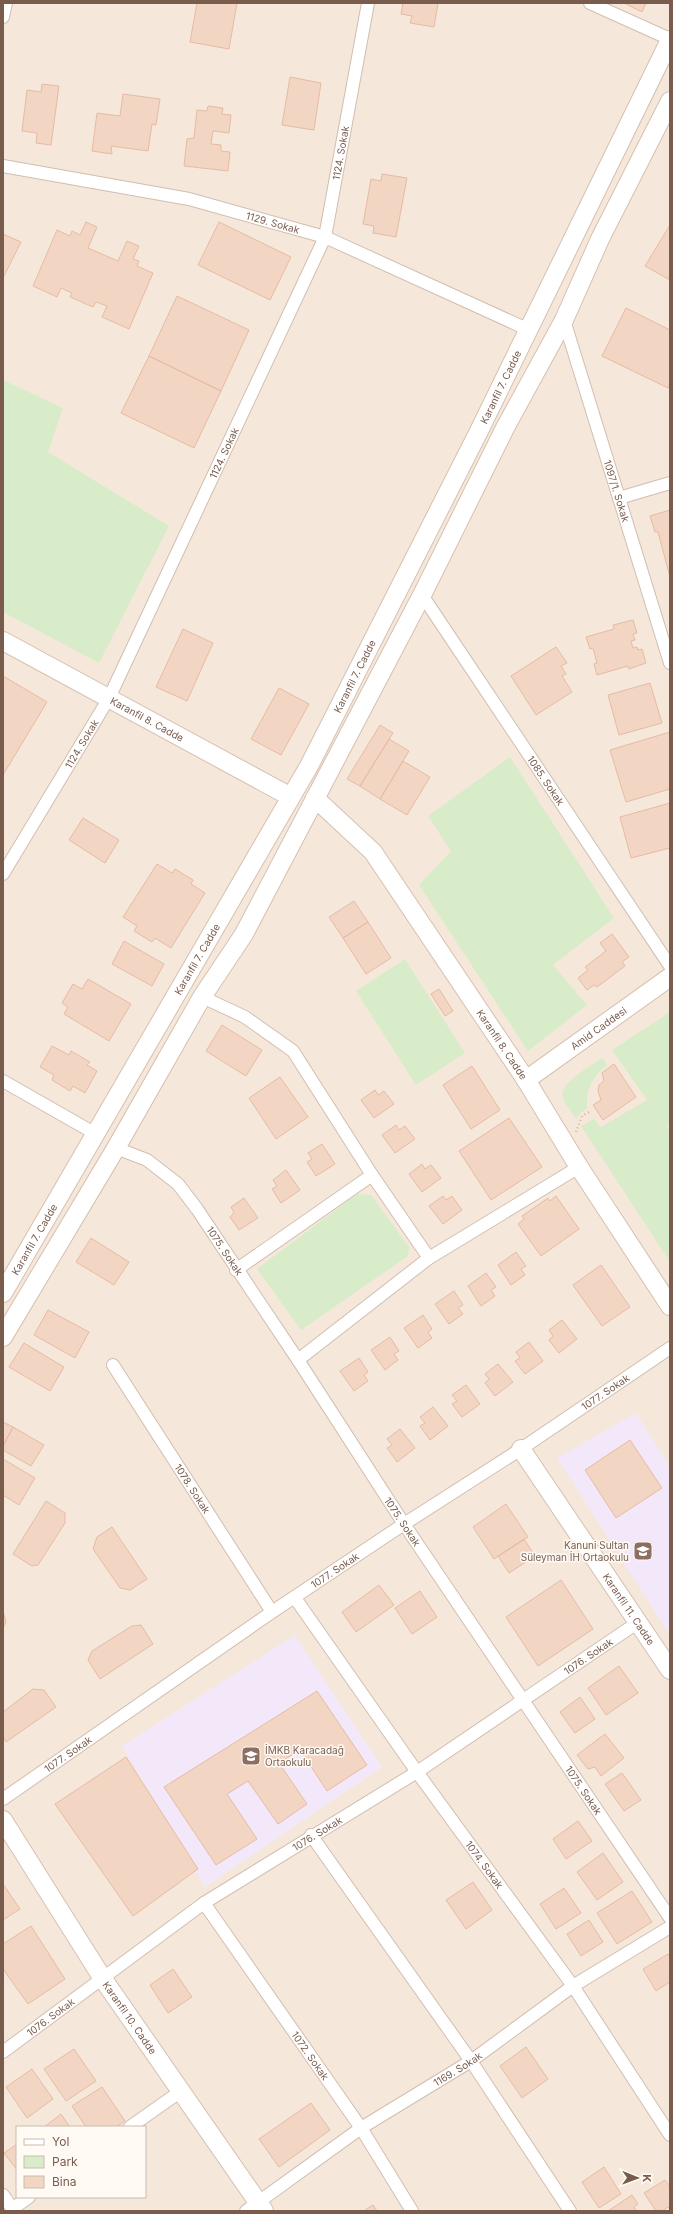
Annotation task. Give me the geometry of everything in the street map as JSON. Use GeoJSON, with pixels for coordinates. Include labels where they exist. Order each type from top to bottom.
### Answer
{"type":"FeatureCollection","features":[{"type":"Feature","properties":{"kind":"street"},"geometry":{"type":"LineString","coordinates":[[3,17],[6,3]]}},
{"type":"Feature","properties":{"kind":"street","name":"1124. Sokak"},"geometry":{"type":"LineString","coordinates":[[3,874],[109,698],[326,236],[368,3]]}},
{"type":"Feature","properties":{"kind":"street"},"geometry":{"type":"LineString","coordinates":[[590,3],[670,39]]}},
{"type":"Feature","properties":{"kind":"street","name":"Karanfil 7. Cadde"},"geometry":{"type":"LineString","coordinates":[[3,1293],[308,766],[478,433],[527,329],[670,39]]}},
{"type":"Feature","properties":{"kind":"street"},"geometry":{"type":"LineString","coordinates":[[3,1337],[116,1148],[202,997],[244,934],[422,595],[505,428],[564,320],[600,239],[670,101]]}},
{"type":"Feature","properties":{"kind":"street","name":"1129. Sokak"},"geometry":{"type":"LineString","coordinates":[[3,166],[189,199],[326,236],[527,329]]}},
{"type":"Feature","properties":{"kind":"street","name":"1097/1. Sokak"},"geometry":{"type":"LineString","coordinates":[[564,320],[670,663]]}},
{"type":"Feature","properties":{"kind":"street"},"geometry":{"type":"LineString","coordinates":[[619,498],[670,483]]}},
{"type":"Feature","properties":{"kind":"street","name":"1085. Sokak"},"geometry":{"type":"LineString","coordinates":[[422,595],[670,966]]}},
{"type":"Feature","properties":{"kind":"street","name":"Karanfil 8. Cadde"},"geometry":{"type":"LineString","coordinates":[[3,641],[291,797]]}},
{"type":"Feature","properties":{"kind":"street","name":"Karanfil 8. Cadde"},"geometry":{"type":"LineString","coordinates":[[315,798],[373,852],[526,1080],[579,1167],[670,1306]]}},
{"type":"Feature","properties":{"kind":"street","name":"Amid Caddesi"},"geometry":{"type":"LineString","coordinates":[[526,1080],[670,977]]}},
{"type":"Feature","properties":{"kind":"street"},"geometry":{"type":"LineString","coordinates":[[202,997],[245,1017],[293,1051],[372,1175],[429,1258]]}},
{"type":"Feature","properties":{"kind":"street"},"geometry":{"type":"LineString","coordinates":[[3,1081],[96,1134]]}},
{"type":"Feature","properties":{"kind":"street","name":"1075. Sokak"},"geometry":{"type":"LineString","coordinates":[[116,1148],[147,1160],[178,1184],[298,1360],[404,1524],[525,1700],[670,1918]]}},
{"type":"Feature","properties":{"kind":"street"},"geometry":{"type":"LineString","coordinates":[[298,1360],[429,1258],[579,1167]]}},
{"type":"Feature","properties":{"kind":"street"},"geometry":{"type":"LineString","coordinates":[[236,1270],[372,1175]]}},
{"type":"Feature","properties":{"kind":"street","name":"1077. Sokak"},"geometry":{"type":"LineString","coordinates":[[3,1798],[272,1612],[520,1449],[670,1348]]}},
{"type":"Feature","properties":{"kind":"street","name":"1078. Sokak"},"geometry":{"type":"LineString","coordinates":[[113,1365],[272,1612]]}},
{"type":"Feature","properties":{"kind":"street","name":"Karanfil 11. Cadde"},"geometry":{"type":"LineString","coordinates":[[520,1449],[670,1670]]}},
{"type":"Feature","properties":{"kind":"street","name":"1074. Sokak"},"geometry":{"type":"LineString","coordinates":[[295,1598],[417,1772],[573,1986],[670,2135]]}},
{"type":"Feature","properties":{"kind":"street","name":"1076. Sokak"},"geometry":{"type":"LineString","coordinates":[[3,2052],[204,1904],[312,1835],[417,1772],[637,1623]]}},
{"type":"Feature","properties":{"kind":"street","name":"Karanfil 10. Cadde"},"geometry":{"type":"LineString","coordinates":[[3,1820],[103,1979],[181,2091],[256,2208]]}},
{"type":"Feature","properties":{"kind":"street"},"geometry":{"type":"LineString","coordinates":[[312,1835],[471,2061],[570,2211]]}},
{"type":"Feature","properties":{"kind":"street","name":"1072. Sokak"},"geometry":{"type":"LineString","coordinates":[[204,1904],[361,2128],[412,2211]]}},
{"type":"Feature","properties":{"kind":"street","name":"1169. Sokak"},"geometry":{"type":"LineString","coordinates":[[256,2208],[361,2128],[471,2061],[573,1986],[670,1927]]}},
{"type":"Feature","properties":{"kind":"street"},"geometry":{"type":"LineString","coordinates":[[131,2126],[181,2091]]}},
{"type":"Feature","properties":{"kind":"street"},"geometry":{"type":"LineString","coordinates":[[3,2195],[13,2210],[28,2198]]}},
{"type":"Feature","properties":{"kind":"path"},"geometry":{"type":"LineString","coordinates":[[567,1148],[581,1121],[582,1116],[591,1111]]}},
{"type":"Feature","properties":{"kind":"shaded area"},"geometry":{"type":"Polygon","coordinates":[[[3,3],[670,3],[670,2211],[3,2211],[3,3]]]}},
{"type":"Feature","properties":{"kind":"shaded area","name":"Kanuni Sultan Süleyman İH Ortaokulu"},"geometry":{"type":"Polygon","coordinates":[[[636,1413],[670,1467],[670,1635],[557,1458],[636,1413]]]}},
{"type":"Feature","properties":{"kind":"shaded area","name":"İMKB Karacadağ Ortaokulu"},"geometry":{"type":"Polygon","coordinates":[[[295,1635],[382,1767],[205,1887],[122,1746],[295,1635]]]}},
{"type":"Feature","properties":{"kind":"green space"},"geometry":{"type":"Polygon","coordinates":[[[3,380],[63,408],[48,452],[169,526],[99,663],[3,612],[3,380]]]}},
{"type":"Feature","properties":{"kind":"green space"},"geometry":{"type":"Polygon","coordinates":[[[510,757],[614,918],[553,965],[587,1005],[528,1051],[419,885],[451,851],[428,816],[510,757]]]}},
{"type":"Feature","properties":{"kind":"green space"},"geometry":{"type":"Polygon","coordinates":[[[405,959],[465,1053],[416,1085],[356,991],[405,959]]]}},
{"type":"Feature","properties":{"kind":"green space"},"geometry":{"type":"Polygon","coordinates":[[[670,1012],[670,1124],[667,1126],[670,1130],[670,1262],[581,1126],[594,1119],[601,1127],[647,1100],[612,1050],[670,1012]]]}},
{"type":"Feature","properties":{"kind":"green space"},"geometry":{"type":"Polygon","coordinates":[[[603,1058],[607,1065],[597,1074],[591,1084],[588,1095],[587,1109],[580,1113],[576,1119],[563,1098],[565,1086],[577,1075],[603,1058]]]}},
{"type":"Feature","properties":{"kind":"green space"},"geometry":{"type":"Polygon","coordinates":[[[357,1194],[371,1195],[409,1247],[408,1256],[301,1330],[257,1269],[357,1194]]]}},
{"type":"Feature","properties":{"kind":"building"},"geometry":{"type":"Polygon","coordinates":[[[197,3],[237,3],[229,49],[190,42],[197,3]]]}},
{"type":"Feature","properties":{"kind":"building"},"geometry":{"type":"Polygon","coordinates":[[[403,3],[438,3],[434,27],[410,23],[412,16],[401,14],[403,3]]]}},
{"type":"Feature","properties":{"kind":"building"},"geometry":{"type":"Polygon","coordinates":[[[624,3],[646,3],[642,12],[624,3]]]}},
{"type":"Feature","properties":{"kind":"building"},"geometry":{"type":"Polygon","coordinates":[[[290,77],[321,83],[314,130],[282,125],[290,77]]]}},
{"type":"Feature","properties":{"kind":"building"},"geometry":{"type":"Polygon","coordinates":[[[42,84],[59,86],[51,145],[36,143],[37,133],[22,131],[27,90],[41,92],[42,84]]]}},
{"type":"Feature","properties":{"kind":"building"},"geometry":{"type":"Polygon","coordinates":[[[123,94],[160,99],[156,125],[152,124],[148,151],[111,146],[112,154],[92,151],[97,113],[120,116],[123,94]]]}},
{"type":"Feature","properties":{"kind":"building"},"geometry":{"type":"Polygon","coordinates":[[[208,106],[223,108],[222,114],[231,115],[229,133],[213,131],[211,144],[221,145],[221,151],[230,152],[228,171],[184,166],[187,139],[194,138],[197,110],[207,111],[208,106]]]}},
{"type":"Feature","properties":{"kind":"building"},"geometry":{"type":"Polygon","coordinates":[[[382,174],[407,178],[396,237],[373,233],[374,226],[363,224],[371,179],[381,181],[382,174]]]}},
{"type":"Feature","properties":{"kind":"building"},"geometry":{"type":"Polygon","coordinates":[[[86,222],[97,227],[88,248],[118,261],[127,241],[139,246],[133,259],[139,261],[137,266],[153,273],[129,329],[102,317],[107,306],[96,302],[93,307],[70,297],[72,293],[61,288],[57,297],[33,286],[57,230],[70,236],[72,231],[80,235],[86,222]]]}},
{"type":"Feature","properties":{"kind":"building"},"geometry":{"type":"Polygon","coordinates":[[[219,222],[291,257],[270,300],[198,265],[219,222]]]}},
{"type":"Feature","properties":{"kind":"building"},"geometry":{"type":"Polygon","coordinates":[[[670,225],[670,280],[645,266],[670,225]]]}},
{"type":"Feature","properties":{"kind":"building"},"geometry":{"type":"Polygon","coordinates":[[[3,234],[21,242],[3,278],[3,234]]]}},
{"type":"Feature","properties":{"kind":"building"},"geometry":{"type":"Polygon","coordinates":[[[177,296],[249,330],[221,391],[149,356],[177,296]]]}},
{"type":"Feature","properties":{"kind":"building"},"geometry":{"type":"Polygon","coordinates":[[[626,308],[670,330],[670,384],[668,388],[602,356],[626,308]]]}},
{"type":"Feature","properties":{"kind":"building"},"geometry":{"type":"Polygon","coordinates":[[[149,356],[221,391],[194,448],[121,413],[149,356]]]}},
{"type":"Feature","properties":{"kind":"building"},"geometry":{"type":"Polygon","coordinates":[[[670,510],[670,577],[658,532],[655,532],[650,516],[670,510]]]}},
{"type":"Feature","properties":{"kind":"building"},"geometry":{"type":"Polygon","coordinates":[[[633,620],[637,633],[633,634],[635,640],[631,641],[633,648],[637,647],[638,650],[642,649],[646,663],[629,669],[628,666],[597,675],[594,664],[597,663],[593,648],[590,649],[586,637],[614,629],[613,625],[633,620]]]}},
{"type":"Feature","properties":{"kind":"building"},"geometry":{"type":"Polygon","coordinates":[[[183,629],[213,643],[187,701],[156,687],[183,629]]]}},
{"type":"Feature","properties":{"kind":"building"},"geometry":{"type":"Polygon","coordinates":[[[556,647],[567,663],[561,666],[566,674],[562,676],[572,692],[536,715],[511,676],[556,647]]]}},
{"type":"Feature","properties":{"kind":"building"},"geometry":{"type":"Polygon","coordinates":[[[3,676],[47,702],[3,775],[3,676]]]}},
{"type":"Feature","properties":{"kind":"building"},"geometry":{"type":"Polygon","coordinates":[[[650,683],[662,723],[619,735],[608,695],[650,683]]]}},
{"type":"Feature","properties":{"kind":"building"},"geometry":{"type":"Polygon","coordinates":[[[279,688],[309,704],[281,755],[251,739],[279,688]]]}},
{"type":"Feature","properties":{"kind":"building"},"geometry":{"type":"Polygon","coordinates":[[[380,725],[393,733],[360,786],[347,779],[380,725]]]}},
{"type":"Feature","properties":{"kind":"building"},"geometry":{"type":"Polygon","coordinates":[[[670,732],[670,789],[626,802],[610,750],[670,732]]]}},
{"type":"Feature","properties":{"kind":"building"},"geometry":{"type":"Polygon","coordinates":[[[389,739],[409,751],[380,799],[360,786],[389,739]]]}},
{"type":"Feature","properties":{"kind":"building"},"geometry":{"type":"Polygon","coordinates":[[[403,761],[430,777],[407,815],[380,799],[403,761]]]}},
{"type":"Feature","properties":{"kind":"building"},"geometry":{"type":"Polygon","coordinates":[[[670,803],[670,848],[631,858],[620,817],[670,803]]]}},
{"type":"Feature","properties":{"kind":"building"},"geometry":{"type":"Polygon","coordinates":[[[83,818],[119,840],[105,863],[69,840],[83,818]]]}},
{"type":"Feature","properties":{"kind":"building"},"geometry":{"type":"Polygon","coordinates":[[[157,864],[172,873],[175,869],[193,880],[191,884],[205,893],[171,948],[155,938],[152,942],[134,931],[137,926],[123,917],[157,864]]]}},
{"type":"Feature","properties":{"kind":"building"},"geometry":{"type":"Polygon","coordinates":[[[354,901],[368,922],[343,938],[329,917],[354,901]]]}},
{"type":"Feature","properties":{"kind":"building"},"geometry":{"type":"Polygon","coordinates":[[[368,922],[391,958],[366,974],[343,938],[368,922]]]}},
{"type":"Feature","properties":{"kind":"building"},"geometry":{"type":"Polygon","coordinates":[[[612,934],[629,957],[622,962],[625,966],[597,987],[594,985],[587,990],[578,978],[588,970],[585,967],[606,951],[600,943],[612,934]]]}},
{"type":"Feature","properties":{"kind":"building"},"geometry":{"type":"Polygon","coordinates":[[[124,941],[164,964],[152,986],[112,964],[124,941]]]}},
{"type":"Feature","properties":{"kind":"building"},"geometry":{"type":"Polygon","coordinates":[[[88,979],[131,1004],[109,1041],[64,1014],[68,1007],[62,1003],[73,984],[82,989],[88,979]]]}},
{"type":"Feature","properties":{"kind":"building"},"geometry":{"type":"Polygon","coordinates":[[[439,989],[453,1011],[445,1016],[431,994],[439,989]]]}},
{"type":"Feature","properties":{"kind":"building"},"geometry":{"type":"Polygon","coordinates":[[[222,1025],[262,1050],[246,1076],[206,1051],[222,1025]]]}},
{"type":"Feature","properties":{"kind":"building"},"geometry":{"type":"Polygon","coordinates":[[[52,1046],[69,1055],[71,1051],[90,1062],[87,1065],[97,1071],[85,1093],[73,1086],[70,1091],[52,1080],[54,1075],[40,1067],[52,1046]]]}},
{"type":"Feature","properties":{"kind":"building"},"geometry":{"type":"Polygon","coordinates":[[[614,1064],[636,1097],[603,1120],[593,1105],[601,1100],[598,1091],[599,1085],[604,1081],[602,1073],[614,1064]]]}},
{"type":"Feature","properties":{"kind":"building"},"geometry":{"type":"Polygon","coordinates":[[[472,1066],[500,1110],[471,1129],[443,1085],[472,1066]]]}},
{"type":"Feature","properties":{"kind":"building"},"geometry":{"type":"Polygon","coordinates":[[[280,1077],[308,1117],[276,1139],[249,1098],[280,1077]]]}},
{"type":"Feature","properties":{"kind":"building"},"geometry":{"type":"Polygon","coordinates":[[[375,1090],[378,1095],[384,1091],[394,1104],[374,1118],[361,1100],[375,1090]]]}},
{"type":"Feature","properties":{"kind":"building"},"geometry":{"type":"Polygon","coordinates":[[[509,1118],[542,1167],[491,1200],[459,1151],[509,1118]]]}},
{"type":"Feature","properties":{"kind":"building"},"geometry":{"type":"Polygon","coordinates":[[[396,1125],[399,1130],[405,1126],[415,1139],[395,1153],[382,1135],[396,1125]]]}},
{"type":"Feature","properties":{"kind":"building"},"geometry":{"type":"Polygon","coordinates":[[[322,1144],[335,1164],[316,1176],[307,1162],[312,1159],[308,1153],[322,1144]]]}},
{"type":"Feature","properties":{"kind":"building"},"geometry":{"type":"Polygon","coordinates":[[[422,1164],[425,1169],[431,1165],[441,1178],[422,1192],[409,1174],[422,1164]]]}},
{"type":"Feature","properties":{"kind":"building"},"geometry":{"type":"Polygon","coordinates":[[[286,1170],[300,1190],[281,1203],[272,1189],[277,1186],[273,1180],[286,1170]]]}},
{"type":"Feature","properties":{"kind":"building"},"geometry":{"type":"Polygon","coordinates":[[[443,1196],[446,1200],[452,1196],[462,1210],[443,1224],[429,1206],[443,1196]]]}},
{"type":"Feature","properties":{"kind":"building"},"geometry":{"type":"Polygon","coordinates":[[[556,1196],[579,1229],[541,1256],[518,1224],[524,1219],[522,1216],[548,1198],[550,1201],[556,1196]]]}},
{"type":"Feature","properties":{"kind":"building"},"geometry":{"type":"Polygon","coordinates":[[[244,1198],[258,1218],[239,1230],[230,1217],[234,1213],[231,1207],[244,1198]]]}},
{"type":"Feature","properties":{"kind":"building"},"geometry":{"type":"Polygon","coordinates":[[[91,1238],[129,1262],[114,1285],[76,1262],[91,1238]]]}},
{"type":"Feature","properties":{"kind":"building"},"geometry":{"type":"Polygon","coordinates":[[[516,1252],[526,1266],[521,1269],[525,1275],[511,1285],[498,1265],[516,1252]]]}},
{"type":"Feature","properties":{"kind":"building"},"geometry":{"type":"Polygon","coordinates":[[[601,1265],[630,1307],[602,1326],[573,1285],[601,1265]]]}},
{"type":"Feature","properties":{"kind":"building"},"geometry":{"type":"Polygon","coordinates":[[[486,1273],[496,1287],[491,1290],[495,1296],[481,1306],[468,1286],[486,1273]]]}},
{"type":"Feature","properties":{"kind":"building"},"geometry":{"type":"Polygon","coordinates":[[[454,1291],[463,1305],[458,1308],[463,1314],[449,1324],[435,1304],[454,1291]]]}},
{"type":"Feature","properties":{"kind":"building"},"geometry":{"type":"Polygon","coordinates":[[[48,1310],[89,1332],[75,1358],[34,1335],[48,1310]]]}},
{"type":"Feature","properties":{"kind":"building"},"geometry":{"type":"Polygon","coordinates":[[[423,1315],[432,1329],[428,1332],[432,1338],[418,1348],[404,1328],[423,1315]]]}},
{"type":"Feature","properties":{"kind":"building"},"geometry":{"type":"Polygon","coordinates":[[[562,1320],[577,1339],[559,1353],[549,1340],[553,1336],[549,1330],[562,1320]]]}},
{"type":"Feature","properties":{"kind":"building"},"geometry":{"type":"Polygon","coordinates":[[[390,1337],[399,1351],[394,1354],[398,1360],[385,1370],[371,1350],[390,1337]]]}},
{"type":"Feature","properties":{"kind":"building"},"geometry":{"type":"Polygon","coordinates":[[[529,1342],[543,1361],[525,1374],[515,1361],[520,1358],[516,1352],[529,1342]]]}},
{"type":"Feature","properties":{"kind":"building"},"geometry":{"type":"Polygon","coordinates":[[[24,1343],[64,1367],[50,1391],[9,1367],[24,1343]]]}},
{"type":"Feature","properties":{"kind":"building"},"geometry":{"type":"Polygon","coordinates":[[[359,1358],[368,1372],[364,1375],[368,1381],[354,1391],[340,1371],[359,1358]]]}},
{"type":"Feature","properties":{"kind":"building"},"geometry":{"type":"Polygon","coordinates":[[[498,1364],[513,1382],[495,1396],[485,1383],[489,1379],[485,1374],[498,1364]]]}},
{"type":"Feature","properties":{"kind":"building"},"geometry":{"type":"Polygon","coordinates":[[[466,1385],[480,1404],[462,1417],[452,1404],[457,1401],[452,1395],[466,1385]]]}},
{"type":"Feature","properties":{"kind":"building"},"geometry":{"type":"Polygon","coordinates":[[[433,1407],[448,1426],[430,1440],[420,1426],[425,1423],[420,1417],[433,1407]]]}},
{"type":"Feature","properties":{"kind":"building"},"geometry":{"type":"Polygon","coordinates":[[[3,1422],[13,1427],[3,1446],[3,1422]]]}},
{"type":"Feature","properties":{"kind":"building"},"geometry":{"type":"Polygon","coordinates":[[[13,1427],[44,1445],[31,1466],[3,1450],[3,1446],[13,1427]]]}},
{"type":"Feature","properties":{"kind":"building"},"geometry":{"type":"Polygon","coordinates":[[[400,1429],[415,1448],[397,1462],[387,1448],[392,1445],[387,1439],[400,1429]]]}},
{"type":"Feature","properties":{"kind":"building"},"geometry":{"type":"Polygon","coordinates":[[[630,1440],[662,1488],[616,1518],[585,1470],[630,1440]]]}},
{"type":"Feature","properties":{"kind":"building"},"geometry":{"type":"Polygon","coordinates":[[[3,1459],[35,1478],[19,1505],[3,1495],[3,1459]]]}},
{"type":"Feature","properties":{"kind":"building"},"geometry":{"type":"Polygon","coordinates":[[[46,1501],[65,1513],[65,1523],[38,1565],[32,1566],[13,1554],[46,1501]]]}},
{"type":"Feature","properties":{"kind":"building"},"geometry":{"type":"Polygon","coordinates":[[[506,1504],[528,1537],[494,1559],[473,1527],[506,1504]]]}},
{"type":"Feature","properties":{"kind":"building"},"geometry":{"type":"Polygon","coordinates":[[[112,1527],[147,1579],[130,1590],[120,1588],[93,1549],[97,1537],[112,1527]]]}},
{"type":"Feature","properties":{"kind":"building"},"geometry":{"type":"Polygon","coordinates":[[[524,1539],[535,1556],[509,1573],[498,1556],[524,1539]]]}},
{"type":"Feature","properties":{"kind":"building"},"geometry":{"type":"Polygon","coordinates":[[[561,1580],[593,1629],[538,1666],[506,1617],[561,1580]]]}},
{"type":"Feature","properties":{"kind":"building"},"geometry":{"type":"Polygon","coordinates":[[[379,1585],[394,1605],[356,1632],[342,1612],[379,1585]]]}},
{"type":"Feature","properties":{"kind":"building"},"geometry":{"type":"Polygon","coordinates":[[[420,1591],[437,1617],[412,1634],[395,1608],[420,1591]]]}},
{"type":"Feature","properties":{"kind":"building"},"geometry":{"type":"Polygon","coordinates":[[[3,1611],[6,1622],[3,1628],[3,1611]]]}},
{"type":"Feature","properties":{"kind":"building"},"geometry":{"type":"Polygon","coordinates":[[[141,1625],[153,1644],[100,1679],[88,1660],[92,1651],[132,1626],[141,1625]]]}},
{"type":"Feature","properties":{"kind":"building"},"geometry":{"type":"Polygon","coordinates":[[[619,1666],[638,1693],[606,1715],[588,1688],[619,1666]]]}},
{"type":"Feature","properties":{"kind":"building"},"geometry":{"type":"Polygon","coordinates":[[[33,1689],[44,1690],[56,1707],[6,1742],[3,1737],[3,1712],[33,1689]]]}},
{"type":"Feature","properties":{"kind":"building"},"geometry":{"type":"Polygon","coordinates":[[[317,1691],[367,1765],[327,1791],[300,1750],[279,1763],[307,1804],[278,1824],[248,1781],[227,1794],[257,1839],[216,1865],[164,1787],[317,1691]]]}},
{"type":"Feature","properties":{"kind":"building"},"geometry":{"type":"Polygon","coordinates":[[[580,1697],[595,1719],[575,1733],[560,1712],[580,1697]]]}},
{"type":"Feature","properties":{"kind":"building"},"geometry":{"type":"Polygon","coordinates":[[[605,1734],[624,1758],[601,1776],[595,1767],[588,1769],[577,1755],[605,1734]]]}},
{"type":"Feature","properties":{"kind":"building"},"geometry":{"type":"Polygon","coordinates":[[[126,1757],[198,1869],[133,1916],[55,1804],[126,1757]]]}},
{"type":"Feature","properties":{"kind":"building"},"geometry":{"type":"Polygon","coordinates":[[[622,1773],[641,1800],[624,1811],[605,1784],[622,1773]]]}},
{"type":"Feature","properties":{"kind":"building"},"geometry":{"type":"Polygon","coordinates":[[[578,1821],[592,1841],[566,1859],[553,1839],[578,1821]]]}},
{"type":"Feature","properties":{"kind":"building"},"geometry":{"type":"Polygon","coordinates":[[[603,1853],[623,1882],[597,1900],[577,1872],[603,1853]]]}},
{"type":"Feature","properties":{"kind":"building"},"geometry":{"type":"Polygon","coordinates":[[[473,1882],[492,1910],[466,1929],[446,1900],[473,1882]]]}},
{"type":"Feature","properties":{"kind":"building"},"geometry":{"type":"Polygon","coordinates":[[[3,1884],[20,1909],[3,1920],[3,1884]]]}},
{"type":"Feature","properties":{"kind":"building"},"geometry":{"type":"Polygon","coordinates":[[[564,1888],[581,1913],[556,1929],[540,1904],[564,1888]]]}},
{"type":"Feature","properties":{"kind":"building"},"geometry":{"type":"Polygon","coordinates":[[[632,1891],[652,1922],[617,1944],[597,1913],[632,1891]]]}},
{"type":"Feature","properties":{"kind":"building"},"geometry":{"type":"Polygon","coordinates":[[[589,1920],[603,1942],[581,1956],[567,1934],[589,1920]]]}},
{"type":"Feature","properties":{"kind":"building"},"geometry":{"type":"Polygon","coordinates":[[[31,1926],[65,1979],[28,2004],[3,1969],[3,1944],[31,1926]]]}},
{"type":"Feature","properties":{"kind":"building"},"geometry":{"type":"Polygon","coordinates":[[[668,1954],[670,1957],[670,1982],[656,1991],[643,1969],[668,1954]]]}},
{"type":"Feature","properties":{"kind":"building"},"geometry":{"type":"Polygon","coordinates":[[[173,1969],[192,1997],[168,2013],[150,1985],[173,1969]]]}},
{"type":"Feature","properties":{"kind":"building"},"geometry":{"type":"Polygon","coordinates":[[[526,2047],[548,2079],[522,2098],[500,2066],[526,2047]]]}},
{"type":"Feature","properties":{"kind":"building"},"geometry":{"type":"Polygon","coordinates":[[[74,2049],[96,2081],[66,2101],[44,2069],[74,2049]]]}},
{"type":"Feature","properties":{"kind":"building"},"geometry":{"type":"Polygon","coordinates":[[[32,2069],[53,2099],[27,2118],[6,2087],[32,2069]]]}},
{"type":"Feature","properties":{"kind":"building"},"geometry":{"type":"Polygon","coordinates":[[[102,2087],[125,2121],[118,2126],[85,2126],[72,2106],[102,2087]]]}},
{"type":"Feature","properties":{"kind":"building"},"geometry":{"type":"Polygon","coordinates":[[[311,2103],[330,2130],[279,2167],[259,2139],[311,2103]]]}},
{"type":"Feature","properties":{"kind":"building"},"geometry":{"type":"Polygon","coordinates":[[[61,2114],[69,2126],[45,2126],[61,2114]]]}},
{"type":"Feature","properties":{"kind":"building"},"geometry":{"type":"Polygon","coordinates":[[[16,2145],[16,2169],[4,2153],[16,2145]]]}},
{"type":"Feature","properties":{"kind":"building"},"geometry":{"type":"Polygon","coordinates":[[[604,2167],[621,2194],[599,2208],[582,2182],[604,2167]]]}},
{"type":"Feature","properties":{"kind":"building"},"geometry":{"type":"Polygon","coordinates":[[[665,2180],[670,2186],[670,2210],[668,2207],[662,2211],[656,2211],[644,2193],[665,2180]]]}},
{"type":"Feature","properties":{"kind":"building"},"geometry":{"type":"Polygon","coordinates":[[[632,2195],[638,2204],[634,2207],[636,2211],[608,2211],[632,2195]]]}},
{"type":"Feature","properties":{"kind":"building"},"geometry":{"type":"Polygon","coordinates":[[[373,2205],[377,2211],[364,2211],[373,2205]]]}},
{"type":"Feature","properties":{"kind":"place","name":"Kanuni Sultan Süleyman İH Ortaokulu"},"geometry":{"type":"Point","coordinates":[643,1551]}},
{"type":"Feature","properties":{"kind":"place","name":"İMKB Karacadağ Ortaokulu"},"geometry":{"type":"Point","coordinates":[251,1756]}}]}
